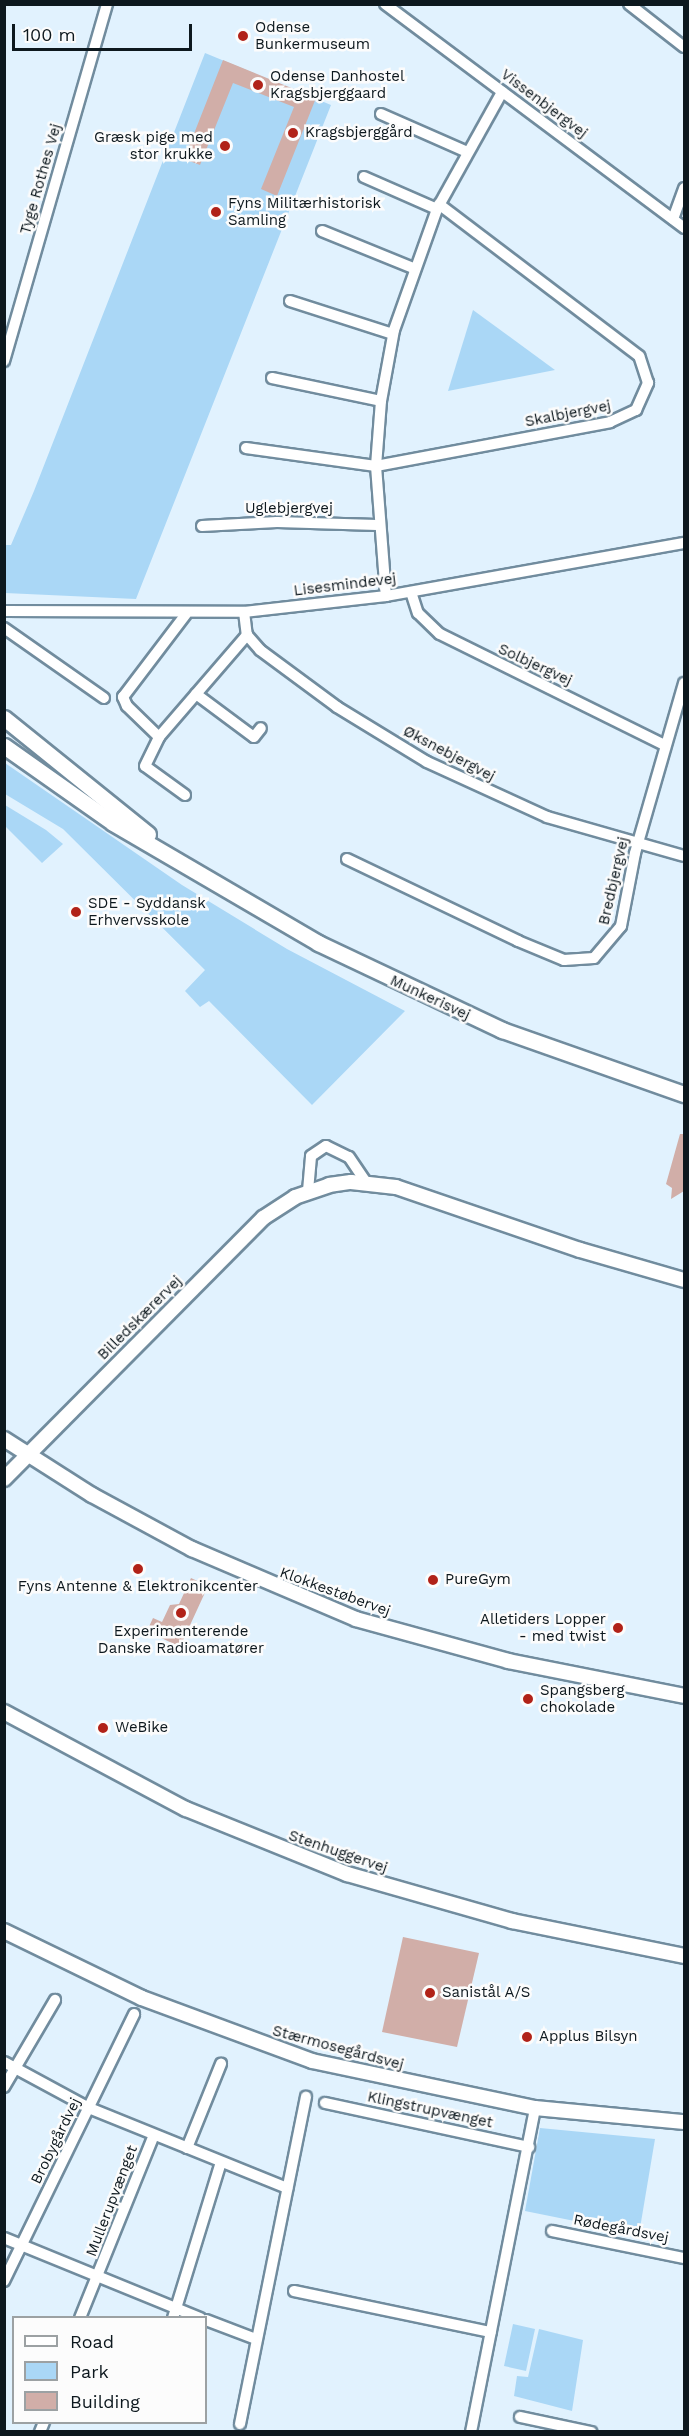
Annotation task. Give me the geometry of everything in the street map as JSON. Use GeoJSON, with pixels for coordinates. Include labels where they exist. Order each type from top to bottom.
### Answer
{"type":"FeatureCollection","features":[{"type":"Feature","properties":{"kind":"main road","name":"Munkerisvej"},"geometry":{"type":"LineString","coordinates":[[4,718],[190,867]]}},
{"type":"Feature","properties":{"kind":"main road","name":"Munkerisvej"},"geometry":{"type":"LineString","coordinates":[[4,746],[113,823],[318,943],[421,995],[576,1059],[684,1094]]}},
{"type":"Feature","properties":{"kind":"street","name":"Tyge Rothes Vej"},"geometry":{"type":"LineString","coordinates":[[4,361],[107,4]]}},
{"type":"Feature","properties":{"kind":"street","name":"Vissenbjergvej"},"geometry":{"type":"LineString","coordinates":[[385,4],[684,228]]}},
{"type":"Feature","properties":{"kind":"street"},"geometry":{"type":"LineString","coordinates":[[629,4],[684,46]]}},
{"type":"Feature","properties":{"kind":"street"},"geometry":{"type":"LineString","coordinates":[[386,596],[377,525],[376,466],[381,401],[393,334],[412,268],[438,207],[502,92]]}},
{"type":"Feature","properties":{"kind":"street"},"geometry":{"type":"LineString","coordinates":[[381,114],[467,152]]}},
{"type":"Feature","properties":{"kind":"street"},"geometry":{"type":"LineString","coordinates":[[364,177],[438,207]]}},
{"type":"Feature","properties":{"kind":"street"},"geometry":{"type":"LineString","coordinates":[[673,219],[684,188]]}},
{"type":"Feature","properties":{"kind":"street","name":"Skalbjergvej"},"geometry":{"type":"LineString","coordinates":[[376,466],[610,422],[630,414],[645,398],[648,383],[639,356],[438,207]]}},
{"type":"Feature","properties":{"kind":"street"},"geometry":{"type":"LineString","coordinates":[[322,231],[412,268]]}},
{"type":"Feature","properties":{"kind":"street"},"geometry":{"type":"LineString","coordinates":[[290,301],[393,334]]}},
{"type":"Feature","properties":{"kind":"street"},"geometry":{"type":"LineString","coordinates":[[272,378],[381,401]]}},
{"type":"Feature","properties":{"kind":"street"},"geometry":{"type":"LineString","coordinates":[[246,448],[376,466]]}},
{"type":"Feature","properties":{"kind":"street","name":"Uglebjergvej"},"geometry":{"type":"LineString","coordinates":[[202,526],[278,522],[377,525]]}},
{"type":"Feature","properties":{"kind":"street","name":"Lisesmindevej"},"geometry":{"type":"LineString","coordinates":[[4,611],[186,614],[244,612],[386,596],[684,543]]}},
{"type":"Feature","properties":{"kind":"street","name":"Solbjergvej"},"geometry":{"type":"LineString","coordinates":[[411,592],[418,613],[440,634],[665,745]]}},
{"type":"Feature","properties":{"kind":"street"},"geometry":{"type":"LineString","coordinates":[[185,795],[145,766],[159,737],[247,635],[244,612]]}},
{"type":"Feature","properties":{"kind":"street"},"geometry":{"type":"LineString","coordinates":[[159,737],[127,706],[123,697],[186,614]]}},
{"type":"Feature","properties":{"kind":"street"},"geometry":{"type":"LineString","coordinates":[[4,628],[104,698]]}},
{"type":"Feature","properties":{"kind":"street","name":"Øksnebjergvej"},"geometry":{"type":"LineString","coordinates":[[247,635],[318,693],[427,762],[526,809],[637,846],[684,856]]}},
{"type":"Feature","properties":{"kind":"street","name":"Bredbjergvej"},"geometry":{"type":"LineString","coordinates":[[347,859],[518,941],[564,960],[581,961],[605,949],[621,926],[637,846],[684,683]]}},
{"type":"Feature","properties":{"kind":"street"},"geometry":{"type":"LineString","coordinates":[[196,694],[254,736],[261,728]]}},
{"type":"Feature","properties":{"kind":"street"},"geometry":{"type":"LineString","coordinates":[[308,1191],[311,1156],[326,1146],[349,1157],[366,1182]]}},
{"type":"Feature","properties":{"kind":"street","name":"Billedskærervej"},"geometry":{"type":"LineString","coordinates":[[4,1479],[263,1218],[308,1191],[366,1182],[396,1187],[580,1250],[684,1280]]}},
{"type":"Feature","properties":{"kind":"street","name":"Klokkestøbervej"},"geometry":{"type":"LineString","coordinates":[[4,1439],[192,1549],[367,1623],[508,1661],[684,1696]]}},
{"type":"Feature","properties":{"kind":"street","name":"Stenhuggervej"},"geometry":{"type":"LineString","coordinates":[[4,1712],[186,1809],[347,1874],[512,1921],[684,1956]]}},
{"type":"Feature","properties":{"kind":"street","name":"Stærmosegårdsvej"},"geometry":{"type":"LineString","coordinates":[[4,1931],[142,1998],[229,2033],[312,2061],[535,2108],[684,2122]]}},
{"type":"Feature","properties":{"kind":"street"},"geometry":{"type":"LineString","coordinates":[[4,2087],[55,2000]]}},
{"type":"Feature","properties":{"kind":"street","name":"Brobygårdvej"},"geometry":{"type":"LineString","coordinates":[[4,2281],[134,2014]]}},
{"type":"Feature","properties":{"kind":"street","name":"Mullerupvænget"},"geometry":{"type":"LineString","coordinates":[[4,2062],[89,2108],[287,2188]]}},
{"type":"Feature","properties":{"kind":"street"},"geometry":{"type":"LineString","coordinates":[[188,2148],[221,2064]]}},
{"type":"Feature","properties":{"kind":"street"},"geometry":{"type":"LineString","coordinates":[[240,2424],[306,2097]]}},
{"type":"Feature","properties":{"kind":"street","name":"Klingstrupvænget"},"geometry":{"type":"LineString","coordinates":[[325,2103],[530,2147]]}},
{"type":"Feature","properties":{"kind":"street"},"geometry":{"type":"LineString","coordinates":[[471,2432],[530,2147],[535,2108]]}},
{"type":"Feature","properties":{"kind":"street","name":"Mullerupvænget"},"geometry":{"type":"LineString","coordinates":[[81,2316],[154,2134]]}},
{"type":"Feature","properties":{"kind":"street"},"geometry":{"type":"LineString","coordinates":[[175,2313],[222,2162]]}},
{"type":"Feature","properties":{"kind":"street","name":"Rødegårdsvej"},"geometry":{"type":"LineString","coordinates":[[552,2231],[684,2258]]}},
{"type":"Feature","properties":{"kind":"street"},"geometry":{"type":"LineString","coordinates":[[4,2238],[21,2248],[98,2278],[175,2313],[190,2316]]}},
{"type":"Feature","properties":{"kind":"street"},"geometry":{"type":"LineString","coordinates":[[294,2291],[491,2332]]}},
{"type":"Feature","properties":{"kind":"street"},"geometry":{"type":"LineString","coordinates":[[207,2320],[256,2339]]}},
{"type":"Feature","properties":{"kind":"street"},"geometry":{"type":"LineString","coordinates":[[520,2417],[591,2432]]}},
{"type":"Feature","properties":{"kind":"green space"},"geometry":{"type":"Polygon","coordinates":[[[205,53],[331,105],[136,599],[5,593],[4,545],[11,545],[34,491],[205,53]]]}},
{"type":"Feature","properties":{"kind":"green space"},"geometry":{"type":"Polygon","coordinates":[[[473,310],[555,370],[448,391],[473,310]]]}},
{"type":"Feature","properties":{"kind":"green space"},"geometry":{"type":"Polygon","coordinates":[[[5,763],[182,885],[287,949],[405,1011],[312,1105],[209,1001],[200,1007],[185,991],[205,970],[63,829],[5,794],[5,763]]]}},
{"type":"Feature","properties":{"kind":"green space"},"geometry":{"type":"Polygon","coordinates":[[[5,805],[46,830],[63,844],[42,863],[5,826],[5,805]]]}},
{"type":"Feature","properties":{"kind":"green space"},"geometry":{"type":"Polygon","coordinates":[[[540,2128],[655,2139],[639,2234],[525,2211],[540,2128]]]}},
{"type":"Feature","properties":{"kind":"green space"},"geometry":{"type":"Polygon","coordinates":[[[513,2324],[535,2329],[526,2371],[504,2366],[513,2324]]]}},
{"type":"Feature","properties":{"kind":"green space"},"geometry":{"type":"Polygon","coordinates":[[[539,2329],[583,2340],[572,2411],[514,2396],[517,2376],[528,2377],[539,2329]]]}},
{"type":"Feature","properties":{"kind":"building","name":"Kragsbjerggård"},"geometry":{"type":"Polygon","coordinates":[[[223,60],[316,98],[277,196],[261,189],[294,107],[233,83],[200,165],[184,159],[223,60]]]}},
{"type":"Feature","properties":{"kind":"building"},"geometry":{"type":"Polygon","coordinates":[[[680,1134],[684,1134],[684,1191],[671,1199],[672,1188],[666,1184],[680,1134]]]}},
{"type":"Feature","properties":{"kind":"building","name":"Experimenterende Danske Radioamatører"},"geometry":{"type":"Polygon","coordinates":[[[191,1578],[208,1586],[180,1647],[147,1631],[153,1618],[162,1622],[170,1605],[179,1604],[191,1578]]]}},
{"type":"Feature","properties":{"kind":"building","name":"Sanistål A/S"},"geometry":{"type":"Polygon","coordinates":[[[403,1937],[479,1953],[457,2047],[382,2032],[403,1937]]]}},
{"type":"Feature","properties":{"kind":"place","name":"Odense Bunkermuseum"},"geometry":{"type":"Point","coordinates":[243,36]}},
{"type":"Feature","properties":{"kind":"place","name":"Odense Danhostel Kragsbjerggaard"},"geometry":{"type":"Point","coordinates":[258,85]}},
{"type":"Feature","properties":{"kind":"place","name":"Kragsbjerggård"},"geometry":{"type":"Point","coordinates":[293,133]}},
{"type":"Feature","properties":{"kind":"place","name":"Græsk pige med stor krukke"},"geometry":{"type":"Point","coordinates":[225,146]}},
{"type":"Feature","properties":{"kind":"place","name":"Fyns Militærhistorisk Samling"},"geometry":{"type":"Point","coordinates":[216,212]}},
{"type":"Feature","properties":{"kind":"place","name":"SDE - Syddansk Erhvervsskole"},"geometry":{"type":"Point","coordinates":[76,912]}},
{"type":"Feature","properties":{"kind":"place","name":"Fyns Antenne & Elektronikcenter"},"geometry":{"type":"Point","coordinates":[138,1569]}},
{"type":"Feature","properties":{"kind":"place","name":"PureGym"},"geometry":{"type":"Point","coordinates":[433,1580]}},
{"type":"Feature","properties":{"kind":"place","name":"Experimenterende Danske Radioamatører"},"geometry":{"type":"Point","coordinates":[181,1613]}},
{"type":"Feature","properties":{"kind":"place","name":"Alletiders Lopper - med twist"},"geometry":{"type":"Point","coordinates":[618,1628]}},
{"type":"Feature","properties":{"kind":"place","name":"Spangsberg chokolade"},"geometry":{"type":"Point","coordinates":[528,1699]}},
{"type":"Feature","properties":{"kind":"place","name":"WeBike"},"geometry":{"type":"Point","coordinates":[103,1728]}},
{"type":"Feature","properties":{"kind":"place","name":"Sanistål A/S"},"geometry":{"type":"Point","coordinates":[430,1993]}},
{"type":"Feature","properties":{"kind":"place","name":"Applus Bilsyn"},"geometry":{"type":"Point","coordinates":[527,2037]}}]}
